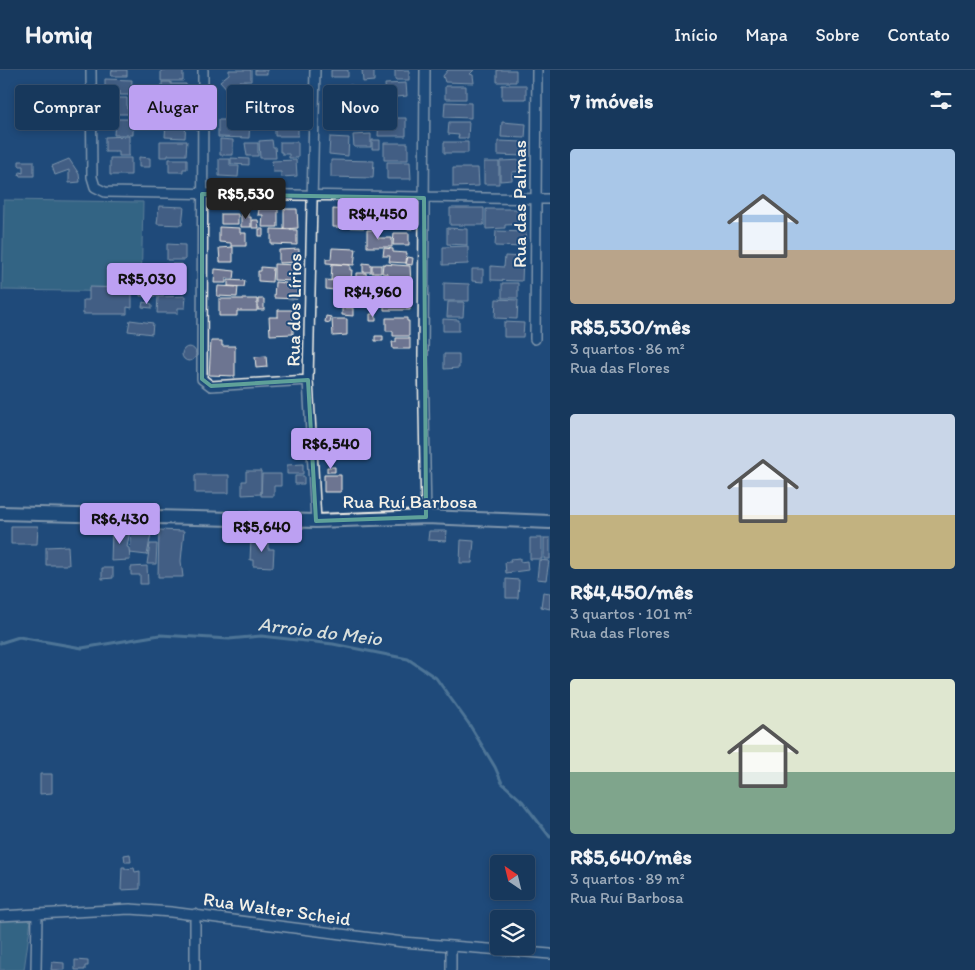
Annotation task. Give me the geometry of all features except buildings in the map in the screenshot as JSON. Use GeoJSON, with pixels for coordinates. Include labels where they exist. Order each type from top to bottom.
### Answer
{"type":"FeatureCollection","features":[{"type":"Feature","properties":{"kind":"main road","name":"Rua Ruí Barbosa"},"geometry":{"type":"LineString","coordinates":[[0,513],[316,520],[426,517],[550,522]]}},
{"type":"Feature","properties":{"kind":"street"},"geometry":{"type":"LineString","coordinates":[[90,70],[92,177],[94,187],[105,192],[424,198],[550,198]]}},
{"type":"Feature","properties":{"kind":"street"},"geometry":{"type":"LineString","coordinates":[[203,70],[202,379],[211,386],[308,380]]}},
{"type":"Feature","properties":{"kind":"street","name":"Rua dos Lírios"},"geometry":{"type":"LineString","coordinates":[[315,70],[308,380],[316,520]]}},
{"type":"Feature","properties":{"kind":"street"},"geometry":{"type":"LineString","coordinates":[[425,70],[423,356],[426,517]]}},
{"type":"Feature","properties":{"kind":"street","name":"Rua das Palmas"},"geometry":{"type":"LineString","coordinates":[[535,339],[537,70]]}},
{"type":"Feature","properties":{"kind":"street","name":"Rua Walter Scheid"},"geometry":{"type":"LineString","coordinates":[[0,916],[130,909],[194,914],[403,942],[550,954]]}},
{"type":"Feature","properties":{"kind":"street"},"geometry":{"type":"LineString","coordinates":[[36,970],[37,914]]}},
{"type":"Feature","properties":{"kind":"street"},"geometry":{"type":"LineString","coordinates":[[194,914],[195,970]]}},
{"type":"Feature","properties":{"kind":"street"},"geometry":{"type":"LineString","coordinates":[[451,946],[451,970]]}},
{"type":"Feature","properties":{"kind":"highlighted area"},"geometry":{"type":"Polygon","coordinates":[[[202,194],[424,198],[426,517],[316,521],[308,380],[211,386],[202,379],[202,194]]]}},
{"type":"Feature","properties":{"kind":"green space"},"geometry":{"type":"Polygon","coordinates":[[[4,200],[143,202],[141,292],[2,290],[4,200]]]}},
{"type":"Feature","properties":{"kind":"green space"},"geometry":{"type":"Polygon","coordinates":[[[0,920],[31,920],[24,970],[0,970],[0,920]]]}},
{"type":"Feature","properties":{"kind":"waterway","name":"Arroio do Meio"},"geometry":{"type":"LineString","coordinates":[[0,643],[19,637],[82,648],[160,635],[229,639],[261,636],[333,644],[408,659],[436,678],[469,724],[495,767],[502,783],[522,801],[550,837]]}}]}
